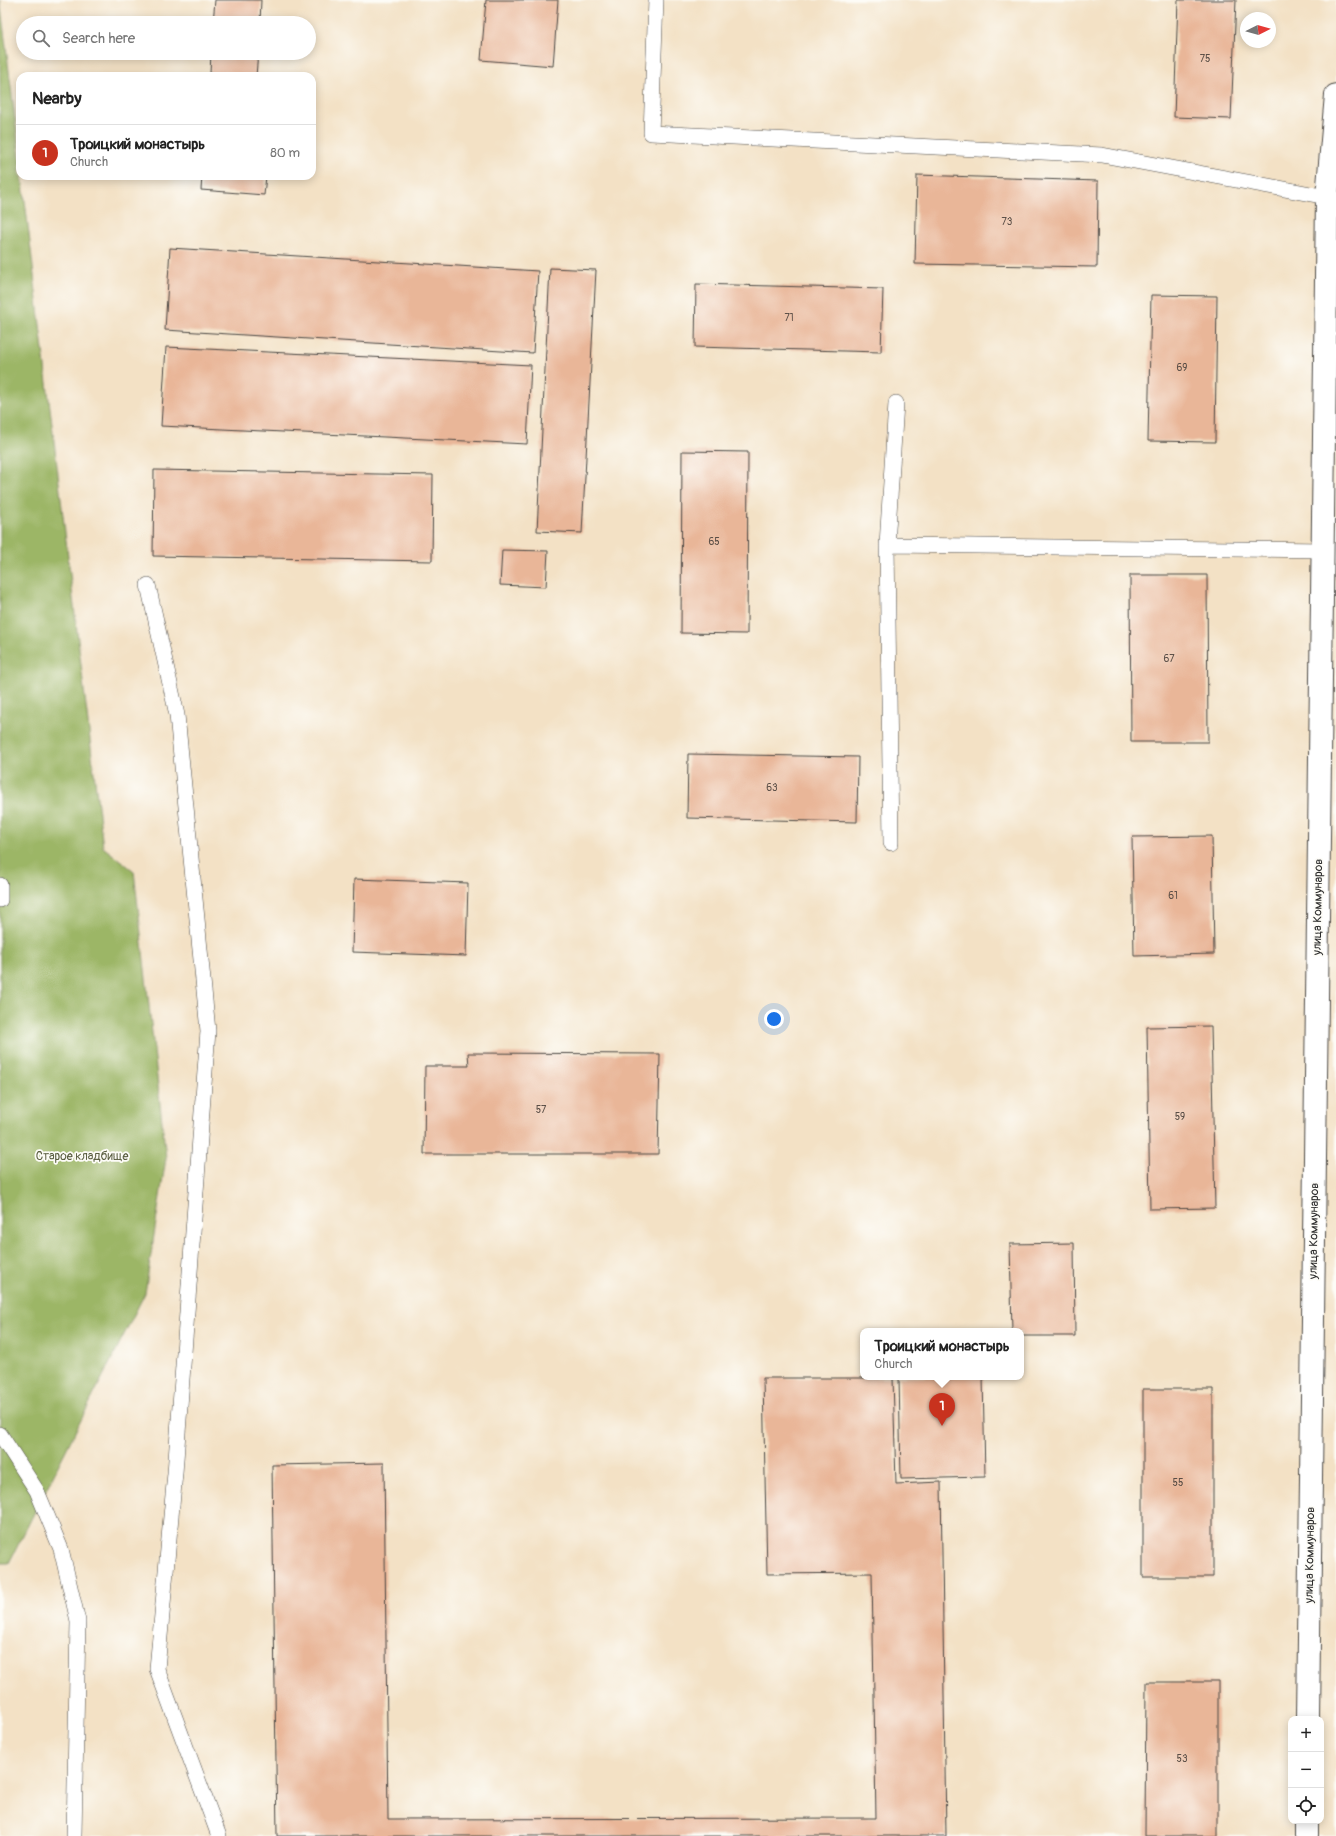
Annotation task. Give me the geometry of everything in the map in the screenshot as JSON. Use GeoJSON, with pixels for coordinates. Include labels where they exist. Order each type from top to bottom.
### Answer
{"type":"FeatureCollection","features":[{"type":"Feature","properties":{"kind":"main road","name":"улица Коммунаров"},"geometry":{"type":"LineString","coordinates":[[1308,1716],[1323,550],[1331,314],[1327,197],[1336,95]]}},
{"type":"Feature","properties":{"kind":"main road"},"geometry":{"type":"LineString","coordinates":[[1307,1824],[1307,1836]]}},
{"type":"Feature","properties":{"kind":"lane"},"geometry":{"type":"LineString","coordinates":[[656,0],[651,134],[1102,155],[1327,197]]}},
{"type":"Feature","properties":{"kind":"lane"},"geometry":{"type":"LineString","coordinates":[[891,843],[887,545],[896,403]]}},
{"type":"Feature","properties":{"kind":"lane"},"geometry":{"type":"LineString","coordinates":[[887,545],[1323,550]]}},
{"type":"Feature","properties":{"kind":"lane"},"geometry":{"type":"LineString","coordinates":[[148,584],[177,714],[208,1031],[175,1472],[157,1669],[219,1836]]}},
{"type":"Feature","properties":{"kind":"lane"},"geometry":{"type":"LineString","coordinates":[[0,885],[0,900]]}},
{"type":"Feature","properties":{"kind":"lane"},"geometry":{"type":"LineString","coordinates":[[0,1434],[37,1491],[43,1505],[61,1549],[78,1621],[74,1836]]}},
{"type":"Feature","properties":{"kind":"green space","name":"Старое кладбище"},"geometry":{"type":"Polygon","coordinates":[[[0,0],[16,126],[16,180],[22,180],[103,847],[134,871],[166,1158],[145,1293],[9,1563],[0,1563],[0,0]]]}},
{"type":"Feature","properties":{"kind":"building"},"geometry":{"type":"Polygon","coordinates":[[[215,0],[261,0],[260,16],[214,16],[215,0]]]}},
{"type":"Feature","properties":{"kind":"building"},"geometry":{"type":"Polygon","coordinates":[[[486,0],[558,0],[553,66],[481,60],[486,0]]]}},
{"type":"Feature","properties":{"kind":"building"},"geometry":{"type":"Polygon","coordinates":[[[1178,0],[1236,0],[1231,119],[1174,117],[1178,0]]]}},
{"type":"Feature","properties":{"kind":"building"},"geometry":{"type":"Polygon","coordinates":[[[211,60],[257,60],[256,72],[210,72],[211,60]]]}},
{"type":"Feature","properties":{"kind":"building"},"geometry":{"type":"Polygon","coordinates":[[[917,175],[1098,181],[1097,267],[915,264],[917,175]]]}},
{"type":"Feature","properties":{"kind":"building"},"geometry":{"type":"Polygon","coordinates":[[[202,180],[266,180],[264,195],[201,190],[202,180]]]}},
{"type":"Feature","properties":{"kind":"building"},"geometry":{"type":"Polygon","coordinates":[[[170,248],[538,271],[533,353],[165,330],[170,248]]]}},
{"type":"Feature","properties":{"kind":"building"},"geometry":{"type":"Polygon","coordinates":[[[550,268],[596,270],[582,533],[537,531],[550,268]]]}},
{"type":"Feature","properties":{"kind":"building"},"geometry":{"type":"Polygon","coordinates":[[[696,284],[883,289],[881,352],[695,347],[696,284]]]}},
{"type":"Feature","properties":{"kind":"building"},"geometry":{"type":"Polygon","coordinates":[[[1151,295],[1217,296],[1215,442],[1148,441],[1151,295]]]}},
{"type":"Feature","properties":{"kind":"building"},"geometry":{"type":"Polygon","coordinates":[[[166,347],[531,365],[527,444],[161,426],[166,347]]]}},
{"type":"Feature","properties":{"kind":"building"},"geometry":{"type":"Polygon","coordinates":[[[682,451],[748,452],[747,634],[681,633],[682,451]]]}},
{"type":"Feature","properties":{"kind":"building"},"geometry":{"type":"Polygon","coordinates":[[[154,470],[433,475],[432,561],[153,556],[154,470]]]}},
{"type":"Feature","properties":{"kind":"building"},"geometry":{"type":"Polygon","coordinates":[[[502,550],[548,551],[546,587],[500,585],[502,550]]]}},
{"type":"Feature","properties":{"kind":"building"},"geometry":{"type":"Polygon","coordinates":[[[1130,575],[1207,575],[1208,742],[1131,742],[1130,575]]]}},
{"type":"Feature","properties":{"kind":"building"},"geometry":{"type":"Polygon","coordinates":[[[688,754],[858,757],[857,822],[687,818],[688,754]]]}},
{"type":"Feature","properties":{"kind":"building"},"geometry":{"type":"Polygon","coordinates":[[[1212,836],[1214,954],[1134,956],[1132,837],[1212,836]]]}},
{"type":"Feature","properties":{"kind":"building"},"geometry":{"type":"Polygon","coordinates":[[[354,879],[468,883],[466,956],[352,952],[354,879]]]}},
{"type":"Feature","properties":{"kind":"building"},"geometry":{"type":"Polygon","coordinates":[[[1211,1026],[1215,1208],[1150,1209],[1147,1027],[1211,1026]]]}},
{"type":"Feature","properties":{"kind":"building"},"geometry":{"type":"Polygon","coordinates":[[[468,1053],[660,1054],[658,1154],[424,1154],[425,1066],[469,1066],[468,1053]]]}},
{"type":"Feature","properties":{"kind":"building"},"geometry":{"type":"Polygon","coordinates":[[[1074,1243],[1075,1336],[1024,1336],[1024,1328],[1012,1328],[1010,1244],[1074,1243]]]}},
{"type":"Feature","properties":{"kind":"building"},"geometry":{"type":"Polygon","coordinates":[[[763,1378],[860,1378],[860,1380],[893,1380],[896,1484],[941,1482],[946,1836],[277,1836],[272,1465],[384,1463],[388,1819],[876,1818],[872,1573],[767,1574],[763,1378]]]}},
{"type":"Feature","properties":{"kind":"building"},"geometry":{"type":"Polygon","coordinates":[[[899,1380],[983,1380],[985,1477],[901,1479],[899,1380]]]}},
{"type":"Feature","properties":{"kind":"building"},"geometry":{"type":"Polygon","coordinates":[[[1143,1389],[1213,1389],[1213,1577],[1143,1577],[1143,1389]]]}},
{"type":"Feature","properties":{"kind":"building"},"geometry":{"type":"Polygon","coordinates":[[[1146,1682],[1218,1682],[1218,1836],[1145,1836],[1146,1682]]]}},
{"type":"Feature","properties":{"kind":"place","name":"Троицкий монастырь"},"geometry":{"type":"Point","coordinates":[942,1426]}}]}
